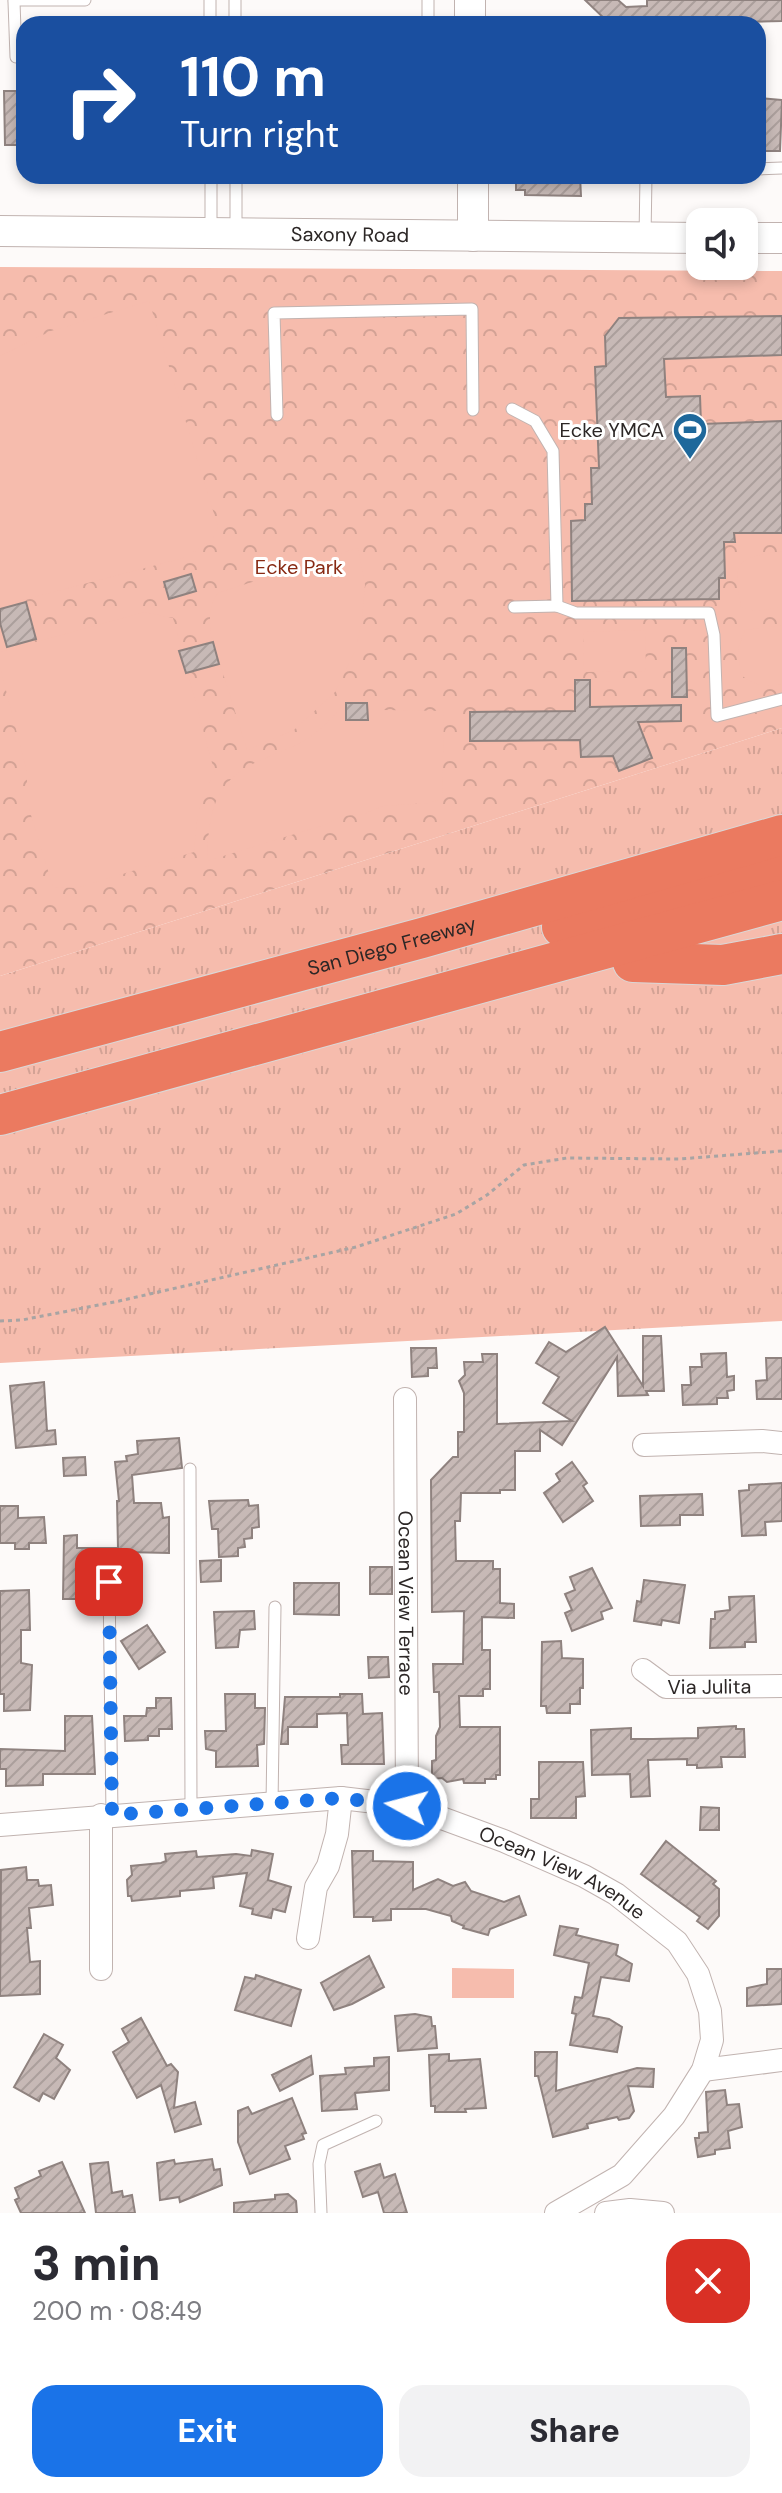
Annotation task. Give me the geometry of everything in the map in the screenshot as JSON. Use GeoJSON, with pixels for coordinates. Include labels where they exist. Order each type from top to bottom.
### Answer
{"type":"FeatureCollection","features":[{"type":"Feature","properties":{"kind":"highway","name":"San Diego Freeway"},"geometry":{"type":"LineString","coordinates":[[0,1052],[422,938],[782,835]]}},
{"type":"Feature","properties":{"kind":"highway"},"geometry":{"type":"LineString","coordinates":[[0,1079],[782,866]]}},
{"type":"Feature","properties":{"kind":"highway"},"geometry":{"type":"LineString","coordinates":[[0,1115],[782,900]]}},
{"type":"Feature","properties":{"kind":"highway"},"geometry":{"type":"LineString","coordinates":[[0,1136],[782,922]]}},
{"type":"Feature","properties":{"kind":"highway"},"geometry":{"type":"LineString","coordinates":[[633,962],[723,965],[782,954]]}},
{"type":"Feature","properties":{"kind":"street"},"geometry":{"type":"LineString","coordinates":[[473,184],[473,236]]}},
{"type":"Feature","properties":{"kind":"street","name":"Saxony Road"},"geometry":{"type":"LineString","coordinates":[[0,231],[686,238]]}},
{"type":"Feature","properties":{"kind":"street"},"geometry":{"type":"LineString","coordinates":[[758,238],[782,238]]}},
{"type":"Feature","properties":{"kind":"street","name":"Ocean View Terrace"},"geometry":{"type":"LineString","coordinates":[[405,1399],[407,1806]]}},
{"type":"Feature","properties":{"kind":"street"},"geometry":{"type":"LineString","coordinates":[[644,1445],[782,1443]]}},
{"type":"Feature","properties":{"kind":"street","name":"Via Julita"},"geometry":{"type":"LineString","coordinates":[[643,1670],[666,1687],[782,1686]]}},
{"type":"Feature","properties":{"kind":"street"},"geometry":{"type":"LineString","coordinates":[[308,1938],[316,1887],[328,1866],[337,1834],[341,1798]]}},
{"type":"Feature","properties":{"kind":"street","name":"Ocean View Avenue"},"geometry":{"type":"LineString","coordinates":[[0,1825],[341,1798],[407,1806],[504,1841],[584,1876],[616,1894],[677,1942],[698,1974],[710,2011],[712,2040],[703,2070],[674,2116],[622,2175],[556,2213]]}},
{"type":"Feature","properties":{"kind":"street"},"geometry":{"type":"LineString","coordinates":[[101,1969],[106,1815]]}},
{"type":"Feature","properties":{"kind":"street"},"geometry":{"type":"LineString","coordinates":[[703,2070],[782,2060]]}},
{"type":"Feature","properties":{"kind":"street"},"geometry":{"type":"LineString","coordinates":[[606,2213],[630,2210],[663,2213]]}},
{"type":"Feature","properties":{"kind":"lane"},"geometry":{"type":"LineString","coordinates":[[16,57],[14,1],[85,0]]}},
{"type":"Feature","properties":{"kind":"lane"},"geometry":{"type":"LineString","coordinates":[[213,184],[223,233]]}},
{"type":"Feature","properties":{"kind":"lane"},"geometry":{"type":"LineString","coordinates":[[223,233],[234,184]]}},
{"type":"Feature","properties":{"kind":"lane"},"geometry":{"type":"LineString","coordinates":[[645,237],[646,184]]}},
{"type":"Feature","properties":{"kind":"lane"},"geometry":{"type":"LineString","coordinates":[[277,415],[274,313],[472,309],[473,410]]}},
{"type":"Feature","properties":{"kind":"lane"},"geometry":{"type":"LineString","coordinates":[[512,409],[535,421],[553,451],[557,606]]}},
{"type":"Feature","properties":{"kind":"lane"},"geometry":{"type":"LineString","coordinates":[[514,607],[557,606],[576,613],[709,613],[714,635],[717,716],[782,699]]}},
{"type":"Feature","properties":{"kind":"lane"},"geometry":{"type":"LineString","coordinates":[[190,1469],[191,1810]]}},
{"type":"Feature","properties":{"kind":"lane"},"geometry":{"type":"LineString","coordinates":[[106,1815],[109,1582]]}},
{"type":"Feature","properties":{"kind":"lane"},"geometry":{"type":"LineString","coordinates":[[272,1804],[275,1607]]}},
{"type":"Feature","properties":{"kind":"lane"},"geometry":{"type":"LineString","coordinates":[[321,2213],[319,2164],[323,2145],[376,2121]]}},
{"type":"Feature","properties":{"kind":"path"},"geometry":{"type":"LineString","coordinates":[[0,1321],[22,1320],[119,1301],[356,1247],[456,1214],[487,1195],[524,1165],[567,1158],[679,1159],[782,1151]]}},
{"type":"Feature","properties":{"kind":"green space","name":"Ecke Park"},"geometry":{"type":"Polygon","coordinates":[[[0,267],[686,271],[686,280],[758,280],[758,271],[782,271],[782,728],[0,976],[0,267]]]}},
{"type":"Feature","properties":{"kind":"green space"},"geometry":{"type":"Polygon","coordinates":[[[149,301],[218,527],[213,538],[187,557],[0,606],[0,356],[51,331],[149,301]]]}},
{"type":"Feature","properties":{"kind":"green space"},"geometry":{"type":"Polygon","coordinates":[[[358,548],[365,585],[362,621],[355,651],[335,692],[294,730],[247,750],[211,635],[210,613],[215,598],[218,593],[358,548]]]}},
{"type":"Feature","properties":{"kind":"green space"},"geometry":{"type":"Polygon","coordinates":[[[782,551],[782,607],[756,611],[741,607],[737,579],[741,564],[755,556],[782,551]]]}},
{"type":"Feature","properties":{"kind":"green space"},"geometry":{"type":"Polygon","coordinates":[[[145,612],[173,618],[215,774],[201,801],[194,852],[77,888],[53,887],[27,802],[27,772],[0,667],[0,652],[145,612]]]}},
{"type":"Feature","properties":{"kind":"green space"},"geometry":{"type":"Polygon","coordinates":[[[782,625],[782,684],[760,685],[741,675],[738,649],[745,630],[782,625]]]}},
{"type":"Feature","properties":{"kind":"green space"},"geometry":{"type":"Polygon","coordinates":[[[645,630],[646,671],[584,672],[583,632],[645,630]]]}},
{"type":"Feature","properties":{"kind":"green space"},"geometry":{"type":"Polygon","coordinates":[[[345,703],[380,703],[383,710],[444,711],[442,799],[429,803],[383,806],[364,814],[342,816],[324,825],[207,861],[212,812],[224,787],[246,767],[309,738],[345,703]]]}},
{"type":"Feature","properties":{"kind":"green space"},"geometry":{"type":"Polygon","coordinates":[[[782,728],[782,1321],[0,1363],[0,976],[782,728]]]}},
{"type":"Feature","properties":{"kind":"green space"},"geometry":{"type":"Polygon","coordinates":[[[452,1968],[514,1969],[514,1998],[452,1998],[452,1968]]]}},
{"type":"Feature","properties":{"kind":"building"},"geometry":{"type":"Polygon","coordinates":[[[585,0],[618,0],[626,7],[647,6],[647,0],[782,0],[782,21],[766,21],[766,16],[602,16],[585,0]]]}},
{"type":"Feature","properties":{"kind":"building"},"geometry":{"type":"Polygon","coordinates":[[[4,91],[16,91],[16,145],[5,145],[4,91]]]}},
{"type":"Feature","properties":{"kind":"building"},"geometry":{"type":"Polygon","coordinates":[[[766,99],[782,100],[780,151],[766,151],[766,99]]]}},
{"type":"Feature","properties":{"kind":"building"},"geometry":{"type":"Polygon","coordinates":[[[516,184],[580,184],[581,196],[525,195],[525,190],[516,190],[516,184]]]}},
{"type":"Feature","properties":{"kind":"building","name":"Ecke YMCA"},"geometry":{"type":"Polygon","coordinates":[[[782,316],[782,355],[664,359],[666,397],[700,396],[701,424],[782,421],[782,533],[734,533],[735,542],[724,542],[725,578],[719,578],[719,599],[572,601],[571,521],[585,520],[585,504],[592,504],[591,468],[599,468],[595,367],[606,366],[605,336],[619,318],[782,316]]]}},
{"type":"Feature","properties":{"kind":"building"},"geometry":{"type":"Polygon","coordinates":[[[191,574],[196,591],[169,599],[164,582],[191,574]]]}},
{"type":"Feature","properties":{"kind":"building"},"geometry":{"type":"Polygon","coordinates":[[[26,602],[36,639],[7,647],[0,623],[0,609],[26,602]]]}},
{"type":"Feature","properties":{"kind":"building"},"geometry":{"type":"Polygon","coordinates":[[[213,642],[219,664],[186,673],[179,651],[213,642]]]}},
{"type":"Feature","properties":{"kind":"building"},"geometry":{"type":"Polygon","coordinates":[[[672,648],[686,648],[687,697],[672,697],[672,648]]]}},
{"type":"Feature","properties":{"kind":"building"},"geometry":{"type":"Polygon","coordinates":[[[575,680],[590,680],[590,707],[681,705],[681,721],[638,722],[652,758],[619,771],[613,756],[581,757],[580,740],[470,741],[470,712],[575,711],[575,680]]]}},
{"type":"Feature","properties":{"kind":"building"},"geometry":{"type":"Polygon","coordinates":[[[346,703],[367,703],[368,720],[346,720],[346,703]]]}},
{"type":"Feature","properties":{"kind":"building"},"geometry":{"type":"Polygon","coordinates":[[[605,1327],[643,1386],[643,1336],[661,1336],[664,1391],[618,1396],[617,1357],[562,1445],[540,1430],[540,1451],[515,1451],[515,1490],[461,1493],[460,1521],[455,1521],[456,1561],[493,1561],[493,1569],[500,1569],[500,1603],[514,1604],[514,1618],[482,1617],[482,1650],[490,1650],[490,1689],[483,1689],[483,1696],[459,1696],[460,1727],[500,1727],[500,1775],[496,1775],[496,1779],[485,1779],[485,1783],[432,1779],[432,1761],[436,1760],[436,1736],[440,1727],[439,1692],[434,1692],[433,1664],[463,1664],[464,1611],[432,1612],[431,1480],[453,1457],[458,1457],[458,1432],[464,1432],[464,1393],[459,1381],[465,1375],[464,1362],[483,1362],[482,1354],[497,1354],[497,1424],[572,1421],[543,1403],[559,1377],[536,1363],[549,1342],[566,1352],[605,1327]]]}},
{"type":"Feature","properties":{"kind":"building"},"geometry":{"type":"Polygon","coordinates":[[[411,1348],[436,1348],[437,1368],[428,1368],[428,1376],[412,1377],[411,1348]]]}},
{"type":"Feature","properties":{"kind":"building"},"geometry":{"type":"Polygon","coordinates":[[[726,1353],[727,1377],[734,1376],[734,1390],[727,1391],[728,1398],[717,1398],[717,1404],[683,1405],[682,1385],[691,1385],[690,1367],[702,1367],[701,1354],[726,1353]]]}},
{"type":"Feature","properties":{"kind":"building"},"geometry":{"type":"Polygon","coordinates":[[[766,1358],[782,1358],[782,1399],[757,1399],[756,1381],[767,1380],[766,1358]]]}},
{"type":"Feature","properties":{"kind":"building"},"geometry":{"type":"Polygon","coordinates":[[[44,1382],[47,1431],[55,1430],[56,1444],[16,1448],[10,1386],[44,1382]]]}},
{"type":"Feature","properties":{"kind":"building"},"geometry":{"type":"Polygon","coordinates":[[[179,1438],[182,1468],[132,1475],[134,1503],[161,1503],[163,1518],[169,1517],[169,1553],[125,1552],[125,1569],[90,1569],[90,1573],[86,1572],[86,1599],[63,1599],[64,1536],[77,1535],[77,1548],[118,1548],[119,1501],[115,1462],[127,1461],[126,1456],[138,1454],[137,1441],[179,1438]]]}},
{"type":"Feature","properties":{"kind":"building"},"geometry":{"type":"Polygon","coordinates":[[[85,1457],[86,1475],[64,1476],[63,1458],[85,1457]]]}},
{"type":"Feature","properties":{"kind":"building"},"geometry":{"type":"Polygon","coordinates":[[[572,1462],[587,1483],[583,1486],[593,1501],[563,1522],[544,1493],[560,1481],[556,1474],[572,1462]]]}},
{"type":"Feature","properties":{"kind":"building"},"geometry":{"type":"Polygon","coordinates":[[[782,1483],[782,1521],[765,1522],[766,1535],[742,1536],[739,1491],[749,1490],[749,1485],[782,1483]]]}},
{"type":"Feature","properties":{"kind":"building"},"geometry":{"type":"Polygon","coordinates":[[[702,1494],[703,1515],[680,1515],[680,1525],[641,1526],[640,1496],[702,1494]]]}},
{"type":"Feature","properties":{"kind":"building"},"geometry":{"type":"Polygon","coordinates":[[[248,1500],[249,1506],[258,1505],[259,1527],[252,1528],[252,1538],[244,1539],[245,1547],[238,1548],[238,1556],[219,1557],[218,1529],[212,1529],[209,1501],[248,1500]]]}},
{"type":"Feature","properties":{"kind":"building"},"geometry":{"type":"Polygon","coordinates":[[[0,1506],[18,1506],[18,1518],[44,1517],[46,1543],[29,1543],[29,1549],[15,1549],[15,1543],[0,1543],[0,1506]]]}},
{"type":"Feature","properties":{"kind":"building"},"geometry":{"type":"Polygon","coordinates":[[[221,1560],[221,1581],[201,1582],[200,1561],[221,1560]]]}},
{"type":"Feature","properties":{"kind":"building"},"geometry":{"type":"Polygon","coordinates":[[[370,1567],[392,1567],[392,1594],[370,1594],[370,1567]]]}},
{"type":"Feature","properties":{"kind":"building"},"geometry":{"type":"Polygon","coordinates":[[[592,1568],[612,1608],[601,1612],[603,1619],[572,1631],[565,1613],[572,1610],[565,1594],[575,1590],[570,1577],[592,1568]]]}},
{"type":"Feature","properties":{"kind":"building"},"geometry":{"type":"Polygon","coordinates":[[[644,1580],[685,1585],[679,1623],[662,1620],[661,1625],[634,1621],[644,1580]]]}},
{"type":"Feature","properties":{"kind":"building"},"geometry":{"type":"Polygon","coordinates":[[[294,1583],[339,1583],[339,1615],[294,1614],[294,1583]]]}},
{"type":"Feature","properties":{"kind":"building"},"geometry":{"type":"Polygon","coordinates":[[[29,1590],[30,1630],[21,1630],[21,1663],[32,1665],[30,1710],[4,1711],[4,1694],[0,1694],[0,1591],[29,1590]]]}},
{"type":"Feature","properties":{"kind":"building"},"geometry":{"type":"Polygon","coordinates":[[[754,1596],[756,1642],[745,1642],[745,1647],[710,1648],[711,1619],[715,1619],[715,1612],[730,1610],[729,1597],[754,1596]]]}},
{"type":"Feature","properties":{"kind":"building"},"geometry":{"type":"Polygon","coordinates":[[[254,1611],[255,1629],[240,1630],[238,1647],[216,1648],[214,1612],[254,1611]]]}},
{"type":"Feature","properties":{"kind":"building"},"geometry":{"type":"Polygon","coordinates":[[[147,1625],[165,1652],[139,1669],[121,1641],[147,1625]]]}},
{"type":"Feature","properties":{"kind":"building"},"geometry":{"type":"Polygon","coordinates":[[[561,1641],[562,1658],[583,1659],[580,1704],[570,1704],[570,1713],[547,1713],[546,1706],[541,1706],[542,1642],[561,1641]]]}},
{"type":"Feature","properties":{"kind":"building"},"geometry":{"type":"Polygon","coordinates":[[[368,1657],[388,1657],[389,1677],[369,1678],[368,1657]]]}},
{"type":"Feature","properties":{"kind":"building"},"geometry":{"type":"Polygon","coordinates":[[[225,1694],[255,1694],[255,1708],[265,1708],[264,1744],[257,1745],[258,1766],[216,1767],[216,1751],[206,1749],[205,1731],[226,1731],[225,1694]]]}},
{"type":"Feature","properties":{"kind":"building"},"geometry":{"type":"Polygon","coordinates":[[[340,1694],[362,1694],[363,1714],[382,1713],[384,1764],[342,1764],[341,1745],[348,1745],[347,1713],[317,1714],[317,1727],[288,1727],[288,1744],[281,1744],[285,1697],[340,1697],[340,1694]]]}},
{"type":"Feature","properties":{"kind":"building"},"geometry":{"type":"Polygon","coordinates":[[[156,1698],[171,1698],[172,1729],[159,1729],[159,1736],[148,1736],[148,1740],[125,1741],[124,1716],[146,1716],[147,1708],[156,1708],[156,1698]]]}},
{"type":"Feature","properties":{"kind":"building"},"geometry":{"type":"Polygon","coordinates":[[[65,1716],[92,1716],[95,1774],[43,1774],[43,1785],[6,1786],[6,1769],[0,1769],[0,1749],[65,1751],[65,1716]]]}},
{"type":"Feature","properties":{"kind":"building"},"geometry":{"type":"Polygon","coordinates":[[[736,1726],[736,1729],[744,1729],[745,1757],[721,1757],[722,1767],[697,1768],[697,1765],[687,1765],[687,1759],[648,1760],[650,1796],[631,1797],[630,1774],[592,1775],[591,1730],[631,1728],[631,1739],[698,1738],[698,1728],[736,1726]]]}},
{"type":"Feature","properties":{"kind":"building"},"geometry":{"type":"Polygon","coordinates":[[[539,1762],[583,1762],[585,1796],[576,1797],[576,1818],[531,1818],[531,1799],[539,1799],[539,1762]]]}},
{"type":"Feature","properties":{"kind":"building"},"geometry":{"type":"Polygon","coordinates":[[[701,1807],[719,1808],[719,1830],[700,1830],[701,1807]]]}},
{"type":"Feature","properties":{"kind":"building"},"geometry":{"type":"Polygon","coordinates":[[[666,1841],[716,1881],[713,1884],[719,1889],[719,1916],[708,1929],[697,1921],[700,1917],[641,1874],[666,1841]]]}},
{"type":"Feature","properties":{"kind":"building"},"geometry":{"type":"Polygon","coordinates":[[[252,1850],[273,1854],[268,1880],[291,1887],[285,1912],[273,1909],[271,1918],[252,1914],[253,1909],[240,1906],[247,1873],[213,1877],[214,1888],[180,1891],[180,1896],[132,1901],[128,1896],[127,1880],[132,1875],[131,1866],[161,1863],[166,1861],[165,1854],[196,1851],[197,1857],[251,1856],[252,1850]]]}},
{"type":"Feature","properties":{"kind":"building"},"geometry":{"type":"Polygon","coordinates":[[[352,1851],[373,1851],[373,1861],[413,1862],[413,1890],[438,1879],[453,1886],[465,1882],[471,1891],[504,1902],[519,1896],[526,1915],[490,1929],[488,1935],[463,1928],[452,1921],[451,1916],[426,1909],[391,1909],[391,1920],[373,1921],[373,1917],[354,1917],[352,1851]]]}},
{"type":"Feature","properties":{"kind":"building"},"geometry":{"type":"Polygon","coordinates":[[[26,1867],[27,1880],[38,1880],[39,1886],[51,1885],[53,1905],[29,1908],[30,1962],[40,1961],[40,1994],[0,1996],[1,1870],[26,1867]]]}},
{"type":"Feature","properties":{"kind":"building"},"geometry":{"type":"Polygon","coordinates":[[[560,1926],[578,1929],[576,1935],[618,1945],[616,1955],[632,1964],[629,1981],[601,1977],[593,2016],[609,2019],[622,2027],[617,2052],[570,2045],[576,2014],[572,2013],[575,1997],[582,1998],[589,1963],[554,1955],[560,1926]]]}},
{"type":"Feature","properties":{"kind":"building"},"geometry":{"type":"Polygon","coordinates":[[[369,1956],[384,1987],[334,2010],[321,1983],[369,1956]]]}},
{"type":"Feature","properties":{"kind":"building"},"geometry":{"type":"Polygon","coordinates":[[[767,1969],[782,1969],[782,2004],[747,2006],[747,1988],[767,1984],[767,1969]]]}},
{"type":"Feature","properties":{"kind":"building"},"geometry":{"type":"Polygon","coordinates":[[[256,1975],[301,1990],[291,2026],[235,2010],[245,1977],[255,1979],[256,1975]]]}},
{"type":"Feature","properties":{"kind":"building"},"geometry":{"type":"Polygon","coordinates":[[[415,2014],[431,2017],[437,2048],[398,2051],[395,2016],[415,2014]]]}},
{"type":"Feature","properties":{"kind":"building"},"geometry":{"type":"Polygon","coordinates":[[[141,2018],[167,2066],[171,2064],[178,2072],[174,2108],[195,2102],[201,2124],[175,2132],[161,2085],[137,2098],[113,2052],[129,2042],[122,2029],[141,2018]]]}},
{"type":"Feature","properties":{"kind":"building"},"geometry":{"type":"Polygon","coordinates":[[[44,2034],[63,2045],[56,2058],[70,2070],[54,2099],[43,2093],[39,2101],[14,2087],[44,2034]]]}},
{"type":"Feature","properties":{"kind":"building"},"geometry":{"type":"Polygon","coordinates":[[[535,2052],[557,2052],[556,2091],[637,2068],[654,2069],[653,2087],[628,2086],[634,2111],[629,2118],[619,2120],[617,2117],[587,2124],[588,2128],[553,2137],[538,2076],[535,2076],[535,2052]]]}},
{"type":"Feature","properties":{"kind":"building"},"geometry":{"type":"Polygon","coordinates":[[[449,2054],[449,2061],[480,2059],[486,2108],[465,2109],[466,2112],[435,2112],[435,2106],[431,2106],[429,2055],[449,2054]]]}},
{"type":"Feature","properties":{"kind":"building"},"geometry":{"type":"Polygon","coordinates":[[[311,2056],[313,2074],[280,2091],[272,2075],[311,2056]]]}},
{"type":"Feature","properties":{"kind":"building"},"geometry":{"type":"Polygon","coordinates":[[[389,2057],[389,2090],[355,2093],[357,2109],[322,2111],[320,2076],[346,2074],[345,2068],[374,2066],[374,2058],[389,2057]]]}},
{"type":"Feature","properties":{"kind":"building"},"geometry":{"type":"Polygon","coordinates":[[[725,2090],[727,2105],[739,2104],[742,2127],[728,2131],[730,2148],[698,2157],[695,2138],[699,2138],[699,2133],[708,2132],[706,2092],[725,2090]]]}},
{"type":"Feature","properties":{"kind":"building"},"geometry":{"type":"Polygon","coordinates":[[[292,2098],[306,2133],[302,2134],[304,2139],[285,2146],[290,2159],[250,2174],[238,2142],[238,2111],[248,2107],[252,2114],[292,2098]]]}},
{"type":"Feature","properties":{"kind":"building"},"geometry":{"type":"Polygon","coordinates":[[[212,2159],[214,2170],[220,2169],[222,2185],[180,2202],[179,2197],[160,2200],[157,2163],[212,2159]]]}},
{"type":"Feature","properties":{"kind":"building"},"geometry":{"type":"Polygon","coordinates":[[[62,2162],[85,2213],[21,2213],[15,2200],[19,2198],[15,2188],[41,2176],[39,2171],[62,2162]]]}},
{"type":"Feature","properties":{"kind":"building"},"geometry":{"type":"Polygon","coordinates":[[[108,2162],[112,2193],[122,2191],[123,2197],[132,2195],[135,2213],[96,2213],[90,2164],[108,2162]]]}},
{"type":"Feature","properties":{"kind":"building"},"geometry":{"type":"Polygon","coordinates":[[[380,2164],[384,2178],[395,2174],[407,2213],[384,2213],[378,2192],[363,2197],[355,2172],[380,2164]]]}},
{"type":"Feature","properties":{"kind":"building"},"geometry":{"type":"Polygon","coordinates":[[[288,2194],[296,2201],[297,2213],[234,2213],[234,2203],[275,2199],[275,2195],[288,2194]]]}},
{"type":"Feature","properties":{"kind":"place","name":"Ecke YMCA"},"geometry":{"type":"Point","coordinates":[690,461]}},
{"type":"Feature","properties":{"kind":"route"},"geometry":{"type":"LineString","coordinates":[[109,1582],[112,1815],[341,1798],[407,1806]]}}]}
